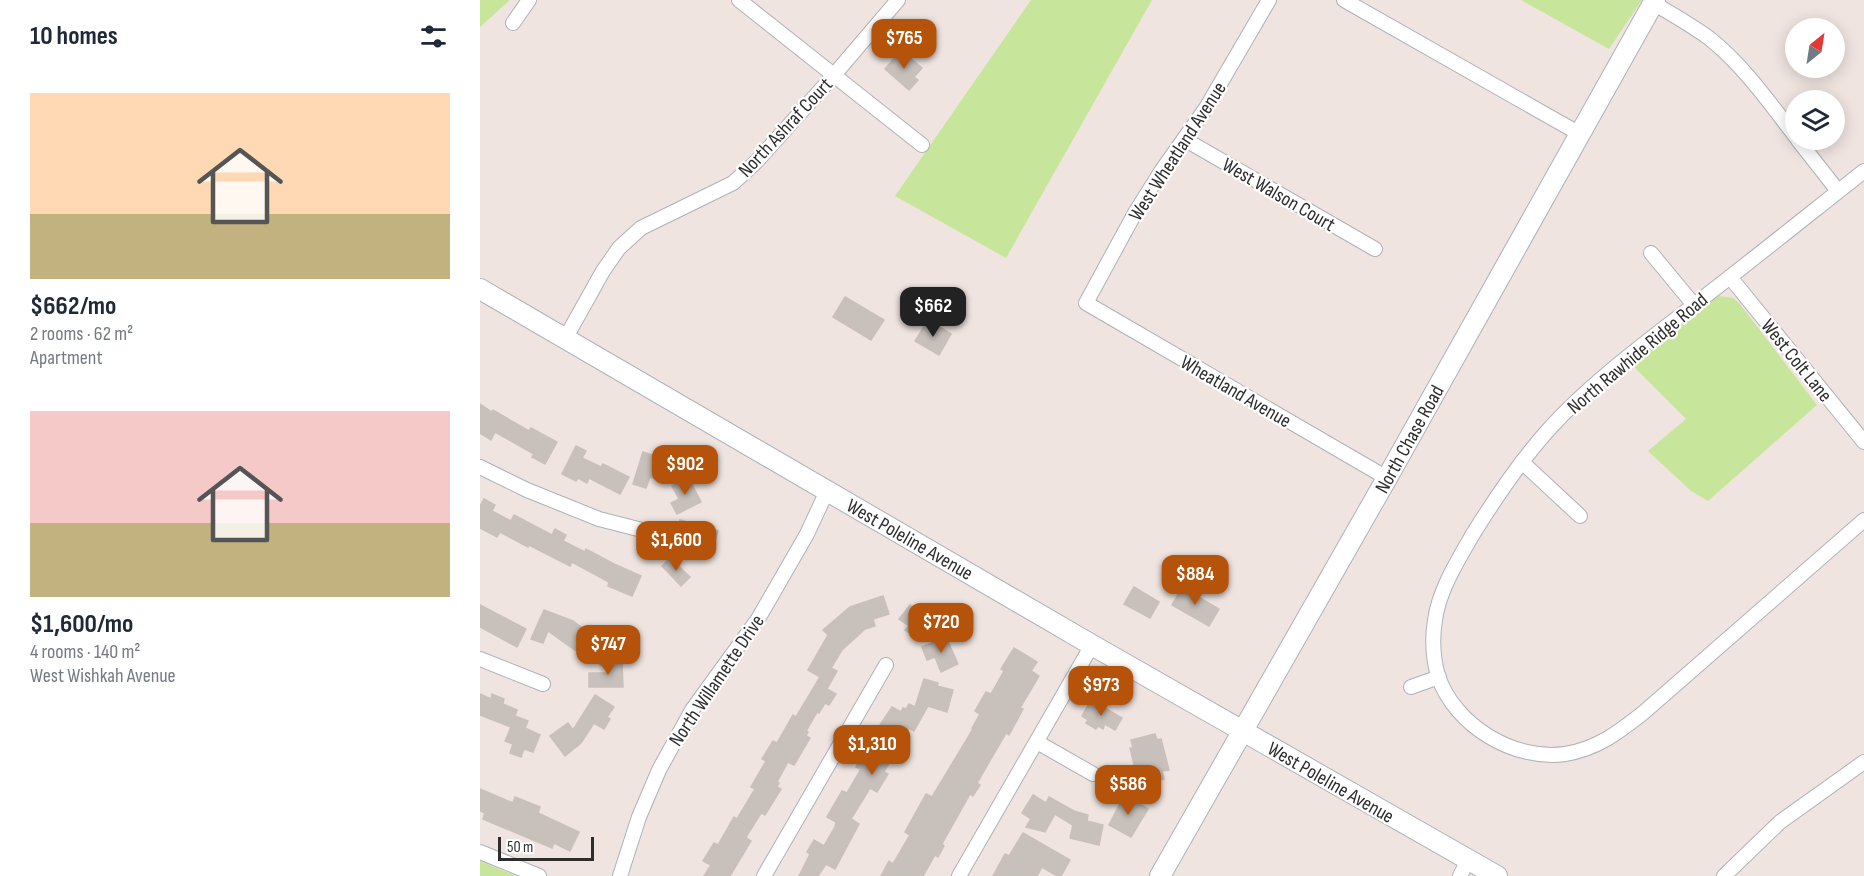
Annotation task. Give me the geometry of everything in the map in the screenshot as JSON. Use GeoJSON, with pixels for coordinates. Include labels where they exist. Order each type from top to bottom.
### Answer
{"type":"FeatureCollection","features":[{"type":"Feature","properties":{"kind":"street"},"geometry":{"type":"LineString","coordinates":[[513,23],[529,0]]}},
{"type":"Feature","properties":{"kind":"street"},"geometry":{"type":"LineString","coordinates":[[740,0],[922,145]]}},
{"type":"Feature","properties":{"kind":"street","name":"North Ashraf Court"},"geometry":{"type":"LineString","coordinates":[[565,339],[603,271],[619,248],[641,228],[733,183],[757,160],[834,75],[898,0]]}},
{"type":"Feature","properties":{"kind":"street","name":"West Wheatland Avenue"},"geometry":{"type":"LineString","coordinates":[[1086,303],[1135,213],[1225,77],[1269,0]]}},
{"type":"Feature","properties":{"kind":"street"},"geometry":{"type":"LineString","coordinates":[[1344,0],[1580,134]]}},
{"type":"Feature","properties":{"kind":"street"},"geometry":{"type":"LineString","coordinates":[[1654,2],[1695,28],[1730,58],[1752,81],[1785,123]]}},
{"type":"Feature","properties":{"kind":"street","name":"North Chase Road"},"geometry":{"type":"LineString","coordinates":[[1160,876],[1654,2]]}},
{"type":"Feature","properties":{"kind":"street","name":"West Walson Court"},"geometry":{"type":"LineString","coordinates":[[1184,140],[1375,249]]}},
{"type":"Feature","properties":{"kind":"street"},"geometry":{"type":"LineString","coordinates":[[1806,150],[1838,191]]}},
{"type":"Feature","properties":{"kind":"street","name":"North Rawhide Ridge Road"},"geometry":{"type":"LineString","coordinates":[[1864,171],[1605,375],[1550,428],[1501,490],[1471,537],[1439,600],[1433,645],[1439,677],[1454,704],[1468,720],[1487,735],[1507,746],[1528,752],[1555,754],[1592,747],[1617,734],[1644,713],[1864,520]]}},
{"type":"Feature","properties":{"kind":"street"},"geometry":{"type":"LineString","coordinates":[[1651,253],[1694,305]]}},
{"type":"Feature","properties":{"kind":"street","name":"West Colt Lane"},"geometry":{"type":"LineString","coordinates":[[1730,277],[1864,442]]}},
{"type":"Feature","properties":{"kind":"street","name":"West Poleline Avenue"},"geometry":{"type":"LineString","coordinates":[[480,289],[1241,731],[1464,868],[1497,876]]}},
{"type":"Feature","properties":{"kind":"street","name":"Wheatland Avenue"},"geometry":{"type":"LineString","coordinates":[[1086,303],[1387,478]]}},
{"type":"Feature","properties":{"kind":"street"},"geometry":{"type":"LineString","coordinates":[[1522,462],[1580,516]]}},
{"type":"Feature","properties":{"kind":"street"},"geometry":{"type":"LineString","coordinates":[[480,467],[527,490],[599,519],[642,530]]}},
{"type":"Feature","properties":{"kind":"street","name":"North Willamette Drive"},"geometry":{"type":"LineString","coordinates":[[620,876],[639,817],[659,770],[692,710],[758,619],[807,534],[827,491]]}},
{"type":"Feature","properties":{"kind":"street"},"geometry":{"type":"LineString","coordinates":[[959,876],[1092,645]]}},
{"type":"Feature","properties":{"kind":"street"},"geometry":{"type":"LineString","coordinates":[[480,659],[543,684]]}},
{"type":"Feature","properties":{"kind":"street"},"geometry":{"type":"LineString","coordinates":[[765,876],[886,665]]}},
{"type":"Feature","properties":{"kind":"street"},"geometry":{"type":"LineString","coordinates":[[1410,687],[1439,677]]}},
{"type":"Feature","properties":{"kind":"street"},"geometry":{"type":"LineString","coordinates":[[1037,742],[1093,774]]}},
{"type":"Feature","properties":{"kind":"street"},"geometry":{"type":"LineString","coordinates":[[1724,876],[1780,822],[1864,762]]}},
{"type":"Feature","properties":{"kind":"street"},"geometry":{"type":"LineString","coordinates":[[480,852],[539,876]]}},
{"type":"Feature","properties":{"kind":"green space"},"geometry":{"type":"Polygon","coordinates":[[[480,0],[510,0],[480,27],[480,0]]]}},
{"type":"Feature","properties":{"kind":"green space"},"geometry":{"type":"Polygon","coordinates":[[[1031,0],[1152,0],[1006,258],[895,196],[1031,0]]]}},
{"type":"Feature","properties":{"kind":"green space"},"geometry":{"type":"Polygon","coordinates":[[[1521,0],[1642,0],[1609,49],[1521,0]]]}},
{"type":"Feature","properties":{"kind":"green space"},"geometry":{"type":"Polygon","coordinates":[[[1719,296],[1733,298],[1739,303],[1817,405],[1708,501],[1691,491],[1648,451],[1686,419],[1630,363],[1719,296]]]}},
{"type":"Feature","properties":{"kind":"green space"},"geometry":{"type":"Polygon","coordinates":[[[480,861],[516,876],[480,876],[480,861]]]}},
{"type":"Feature","properties":{"kind":"building"},"geometry":{"type":"Polygon","coordinates":[[[901,50],[922,68],[914,77],[918,80],[909,90],[885,69],[901,50]]]}},
{"type":"Feature","properties":{"kind":"building"},"geometry":{"type":"Polygon","coordinates":[[[845,297],[884,320],[871,340],[833,317],[845,297]]]}},
{"type":"Feature","properties":{"kind":"building"},"geometry":{"type":"Polygon","coordinates":[[[928,320],[951,334],[939,355],[915,341],[928,320]]]}},
{"type":"Feature","properties":{"kind":"building"},"geometry":{"type":"Polygon","coordinates":[[[480,404],[529,431],[531,428],[557,442],[545,464],[532,457],[534,454],[495,432],[491,440],[480,433],[480,404]]]}},
{"type":"Feature","properties":{"kind":"building"},"geometry":{"type":"Polygon","coordinates":[[[576,446],[586,451],[582,458],[601,467],[603,464],[629,477],[620,494],[589,478],[587,483],[578,478],[576,481],[562,474],[576,446]]]}},
{"type":"Feature","properties":{"kind":"building"},"geometry":{"type":"Polygon","coordinates":[[[643,452],[667,460],[660,480],[650,477],[646,488],[633,484],[643,452]]]}},
{"type":"Feature","properties":{"kind":"building"},"geometry":{"type":"Polygon","coordinates":[[[688,477],[701,502],[677,514],[671,503],[679,499],[672,486],[688,477]]]}},
{"type":"Feature","properties":{"kind":"building"},"geometry":{"type":"Polygon","coordinates":[[[484,499],[495,505],[492,511],[511,521],[514,515],[552,535],[555,529],[566,535],[563,541],[585,552],[586,549],[641,576],[632,596],[608,586],[609,582],[572,562],[570,566],[500,532],[497,537],[480,528],[480,506],[484,499]]]}},
{"type":"Feature","properties":{"kind":"building"},"geometry":{"type":"Polygon","coordinates":[[[680,520],[718,531],[713,547],[705,545],[702,554],[674,546],[680,520]]]}},
{"type":"Feature","properties":{"kind":"building"},"geometry":{"type":"Polygon","coordinates":[[[670,558],[690,577],[681,586],[662,566],[670,558]]]}},
{"type":"Feature","properties":{"kind":"building"},"geometry":{"type":"Polygon","coordinates":[[[1184,584],[1195,590],[1193,594],[1219,609],[1209,626],[1172,605],[1184,584]]]}},
{"type":"Feature","properties":{"kind":"building"},"geometry":{"type":"Polygon","coordinates":[[[1134,587],[1159,602],[1150,618],[1124,604],[1134,587]]]}},
{"type":"Feature","properties":{"kind":"building"},"geometry":{"type":"Polygon","coordinates":[[[883,596],[889,614],[873,619],[875,626],[865,629],[842,650],[831,668],[837,671],[827,689],[836,694],[829,705],[825,703],[819,713],[817,712],[806,731],[808,732],[806,736],[810,738],[794,765],[788,762],[777,782],[779,783],[777,787],[781,789],[765,815],[761,813],[748,834],[746,838],[751,841],[730,876],[704,876],[711,865],[703,861],[714,843],[718,845],[734,817],[737,819],[755,789],[751,787],[766,761],[762,759],[773,741],[777,743],[793,715],[796,717],[820,677],[808,670],[828,635],[823,630],[850,607],[883,596]]]}},
{"type":"Feature","properties":{"kind":"building"},"geometry":{"type":"Polygon","coordinates":[[[480,605],[526,629],[517,647],[480,627],[480,605]]]}},
{"type":"Feature","properties":{"kind":"building"},"geometry":{"type":"Polygon","coordinates":[[[910,605],[929,620],[916,638],[905,630],[909,626],[899,619],[910,605]]]}},
{"type":"Feature","properties":{"kind":"building"},"geometry":{"type":"Polygon","coordinates":[[[544,610],[573,621],[602,643],[591,657],[579,647],[576,651],[548,631],[543,643],[531,639],[544,610]]]}},
{"type":"Feature","properties":{"kind":"building"},"geometry":{"type":"Polygon","coordinates":[[[946,637],[958,664],[941,672],[935,657],[927,660],[922,647],[946,637]]]}},
{"type":"Feature","properties":{"kind":"building"},"geometry":{"type":"Polygon","coordinates":[[[1014,648],[1037,662],[1031,671],[1039,676],[1020,708],[1023,709],[1009,735],[1006,733],[977,783],[980,785],[973,796],[970,794],[942,844],[944,846],[938,857],[935,855],[923,876],[881,876],[889,861],[893,864],[910,835],[905,832],[926,794],[932,797],[973,729],[980,714],[975,711],[986,692],[991,694],[1004,671],[1001,669],[1014,648]]]}},
{"type":"Feature","properties":{"kind":"building"},"geometry":{"type":"Polygon","coordinates":[[[597,662],[622,662],[623,687],[589,687],[589,673],[612,673],[597,662]]]}},
{"type":"Feature","properties":{"kind":"building"},"geometry":{"type":"Polygon","coordinates":[[[924,679],[938,683],[937,686],[953,690],[947,712],[928,706],[914,731],[909,728],[884,772],[888,774],[877,792],[870,788],[851,819],[859,824],[835,869],[826,864],[818,876],[799,876],[810,854],[807,852],[814,840],[824,846],[835,827],[836,822],[827,817],[842,791],[847,793],[861,769],[856,767],[862,756],[868,759],[879,741],[877,739],[879,736],[875,733],[892,707],[901,712],[909,704],[915,707],[924,679]]]}},
{"type":"Feature","properties":{"kind":"building"},"geometry":{"type":"Polygon","coordinates":[[[480,694],[491,699],[492,694],[504,699],[503,704],[517,710],[515,716],[528,721],[525,728],[540,735],[533,752],[524,749],[521,757],[510,753],[513,744],[505,741],[511,727],[480,715],[480,694]]]}},
{"type":"Feature","properties":{"kind":"building"},"geometry":{"type":"Polygon","coordinates":[[[595,695],[614,707],[607,717],[610,719],[604,729],[594,723],[581,743],[565,756],[550,736],[568,723],[573,730],[595,695]]]}},
{"type":"Feature","properties":{"kind":"building"},"geometry":{"type":"Polygon","coordinates":[[[1091,700],[1122,718],[1115,730],[1105,724],[1103,729],[1098,726],[1096,729],[1086,723],[1088,720],[1082,716],[1091,700]]]}},
{"type":"Feature","properties":{"kind":"building"},"geometry":{"type":"Polygon","coordinates":[[[1155,734],[1157,740],[1161,739],[1169,770],[1162,771],[1164,779],[1139,785],[1130,748],[1133,748],[1131,740],[1155,734]]]}},
{"type":"Feature","properties":{"kind":"building"},"geometry":{"type":"Polygon","coordinates":[[[480,789],[513,803],[515,797],[540,807],[538,813],[579,832],[570,851],[554,843],[552,848],[483,819],[485,813],[480,811],[480,789]]]}},
{"type":"Feature","properties":{"kind":"building"},"geometry":{"type":"Polygon","coordinates":[[[1125,794],[1148,809],[1131,837],[1109,825],[1125,794]]]}},
{"type":"Feature","properties":{"kind":"building"},"geometry":{"type":"Polygon","coordinates":[[[1033,795],[1046,803],[1049,797],[1074,811],[1088,815],[1087,821],[1103,825],[1099,845],[1070,838],[1073,825],[1055,814],[1045,832],[1026,827],[1031,819],[1022,813],[1033,795]]]}},
{"type":"Feature","properties":{"kind":"building"},"geometry":{"type":"Polygon","coordinates":[[[1023,833],[1070,860],[1061,876],[1042,867],[1037,876],[993,876],[1005,854],[1009,856],[1023,833]]]}}]}
